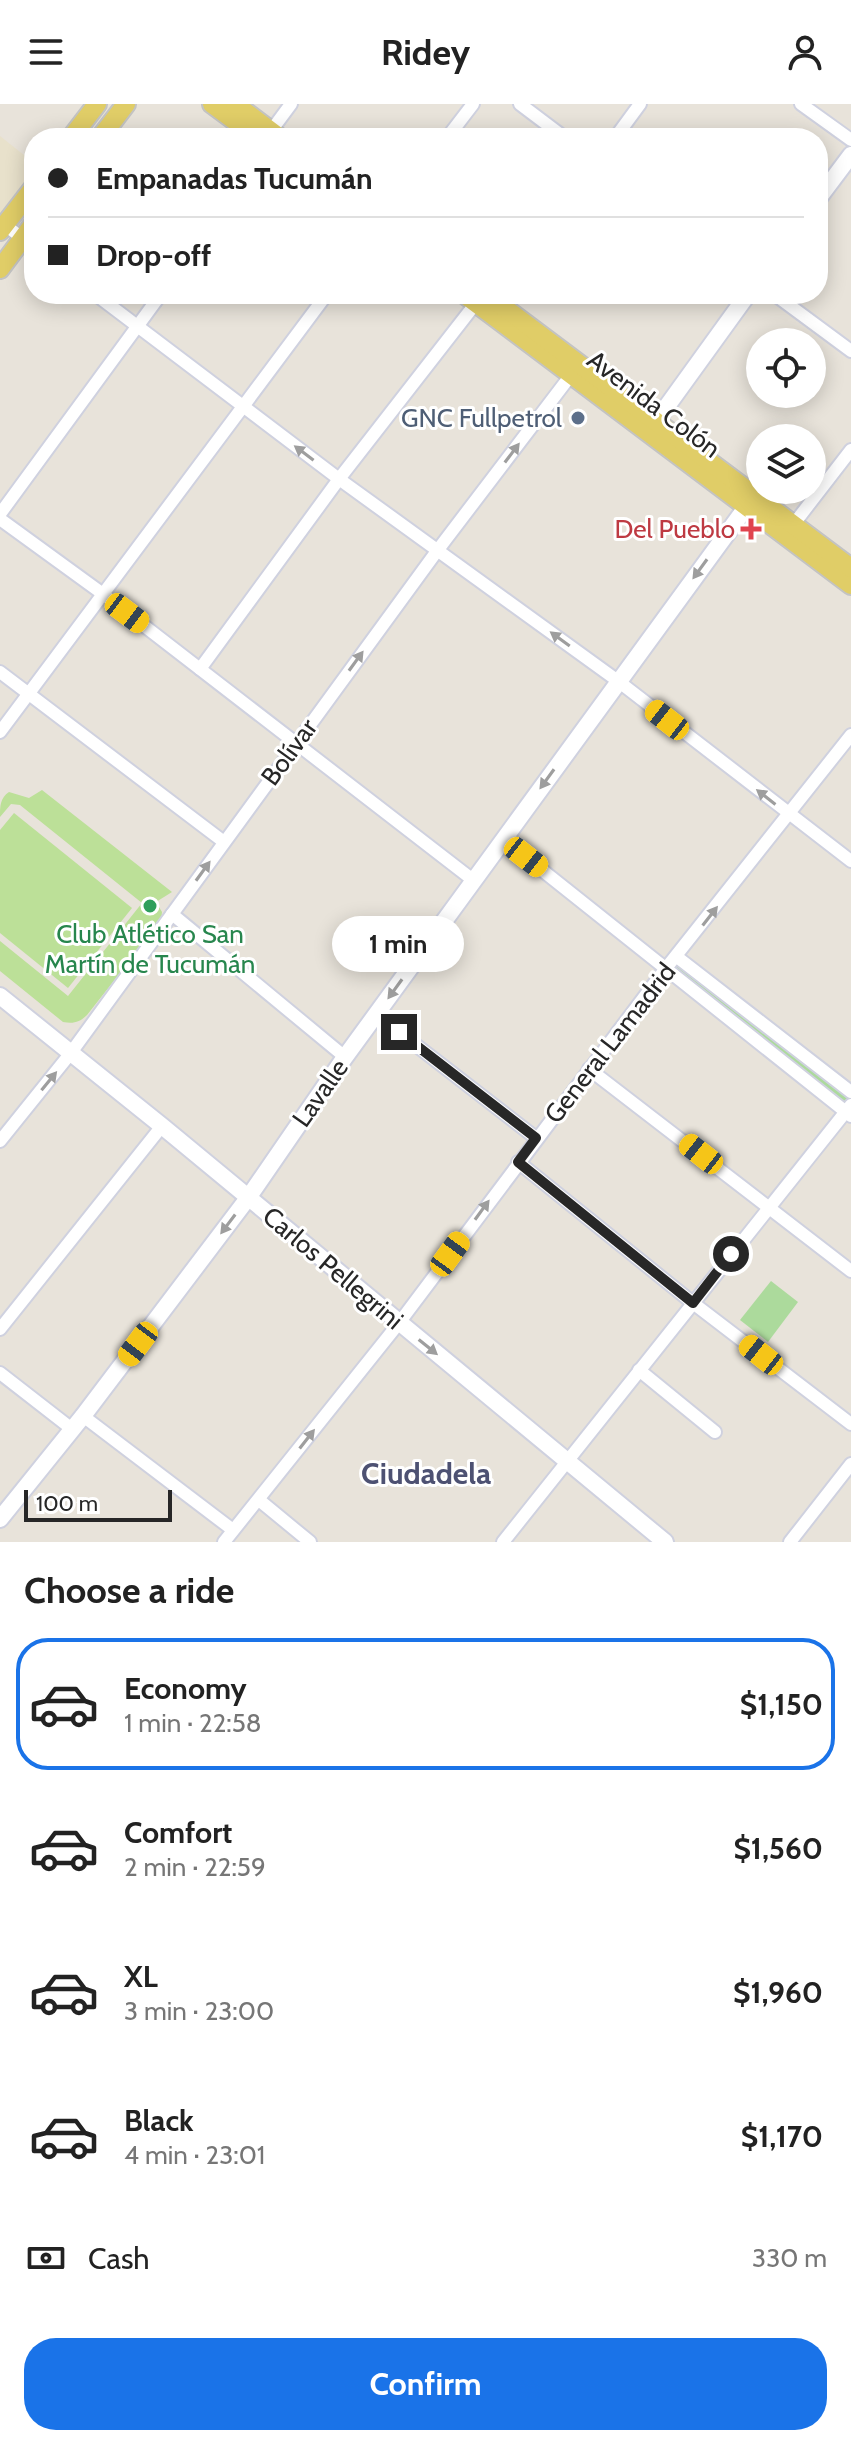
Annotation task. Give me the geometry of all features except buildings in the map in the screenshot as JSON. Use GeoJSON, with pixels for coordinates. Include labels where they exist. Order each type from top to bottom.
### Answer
{"type":"FeatureCollection","features":[{"type":"Feature","properties":{"kind":"main road"},"geometry":{"type":"LineString","coordinates":[[79,128],[97,104]]}},
{"type":"Feature","properties":{"kind":"main road"},"geometry":{"type":"LineString","coordinates":[[108,128],[126,104]]}},
{"type":"Feature","properties":{"kind":"main road"},"geometry":{"type":"LineString","coordinates":[[212,104],[256,128]]}},
{"type":"Feature","properties":{"kind":"main road"},"geometry":{"type":"LineString","coordinates":[[235,104],[261,128]]}},
{"type":"Feature","properties":{"kind":"main road"},"geometry":{"type":"LineString","coordinates":[[3,228],[24,200]]}},
{"type":"Feature","properties":{"kind":"main road"},"geometry":{"type":"LineString","coordinates":[[0,269],[24,243]]}},
{"type":"Feature","properties":{"kind":"main road","name":"Avenida Colón"},"geometry":{"type":"LineString","coordinates":[[494,304],[652,426],[851,568]]}},
{"type":"Feature","properties":{"kind":"main road","name":"Avenida Colón"},"geometry":{"type":"LineString","coordinates":[[652,426],[747,506],[851,585]]}},
{"type":"Feature","properties":{"kind":"street"},"geometry":{"type":"LineString","coordinates":[[275,128],[291,104]]}},
{"type":"Feature","properties":{"kind":"street"},"geometry":{"type":"LineString","coordinates":[[455,128],[473,104]]}},
{"type":"Feature","properties":{"kind":"street"},"geometry":{"type":"LineString","coordinates":[[520,104],[552,128]]}},
{"type":"Feature","properties":{"kind":"street"},"geometry":{"type":"LineString","coordinates":[[622,128],[640,104]]}},
{"type":"Feature","properties":{"kind":"street"},"geometry":{"type":"LineString","coordinates":[[801,104],[851,140]]}},
{"type":"Feature","properties":{"kind":"street"},"geometry":{"type":"LineString","coordinates":[[828,186],[851,155]]}},
{"type":"Feature","properties":{"kind":"street"},"geometry":{"type":"LineString","coordinates":[[3,228],[24,234]]}},
{"type":"Feature","properties":{"kind":"street"},"geometry":{"type":"LineString","coordinates":[[108,304],[339,479],[618,681],[851,861]]}},
{"type":"Feature","properties":{"kind":"street"},"geometry":{"type":"LineString","coordinates":[[154,304],[0,517],[473,880]]}},
{"type":"Feature","properties":{"kind":"street"},"geometry":{"type":"LineString","coordinates":[[0,732],[319,304]]}},
{"type":"Feature","properties":{"kind":"street"},"geometry":{"type":"LineString","coordinates":[[200,669],[339,479],[481,304]]}},
{"type":"Feature","properties":{"kind":"street"},"geometry":{"type":"LineString","coordinates":[[652,426],[741,304]]}},
{"type":"Feature","properties":{"kind":"street"},"geometry":{"type":"LineString","coordinates":[[788,304],[851,351]]}},
{"type":"Feature","properties":{"kind":"street","name":"Bolívar"},"geometry":{"type":"LineString","coordinates":[[0,1141],[70,1054],[437,551],[576,369]]}},
{"type":"Feature","properties":{"kind":"street"},"geometry":{"type":"LineString","coordinates":[[793,525],[851,450]]}},
{"type":"Feature","properties":{"kind":"street","name":"Lavalle"},"geometry":{"type":"LineString","coordinates":[[0,1519],[248,1198],[345,1057],[747,506]]}},
{"type":"Feature","properties":{"kind":"street"},"geometry":{"type":"LineString","coordinates":[[0,672],[224,842]]}},
{"type":"Feature","properties":{"kind":"street","name":"General Lamadrid"},"geometry":{"type":"LineString","coordinates":[[224,1542],[399,1323],[666,968],[851,735]]}},
{"type":"Feature","properties":{"kind":"street"},"geometry":{"type":"LineString","coordinates":[[503,839],[849,1111],[769,1205],[503,1542]]}},
{"type":"Feature","properties":{"kind":"street"},"geometry":{"type":"LineString","coordinates":[[172,914],[345,1057]]}},
{"type":"Feature","properties":{"kind":"street"},"geometry":{"type":"LineString","coordinates":[[677,957],[851,1092]]}},
{"type":"Feature","properties":{"kind":"street","name":"Carlos Pellegrini"},"geometry":{"type":"LineString","coordinates":[[0,996],[665,1542]]}},
{"type":"Feature","properties":{"kind":"street"},"geometry":{"type":"LineString","coordinates":[[377,1015],[536,1138]]}},
{"type":"Feature","properties":{"kind":"street"},"geometry":{"type":"LineString","coordinates":[[589,1069],[851,1271]]}},
{"type":"Feature","properties":{"kind":"street"},"geometry":{"type":"LineString","coordinates":[[0,1329],[162,1126]]}},
{"type":"Feature","properties":{"kind":"street"},"geometry":{"type":"LineString","coordinates":[[518,1162],[693,1303],[851,1424]]}},
{"type":"Feature","properties":{"kind":"street"},"geometry":{"type":"LineString","coordinates":[[639,1370],[715,1432]]}},
{"type":"Feature","properties":{"kind":"street"},"geometry":{"type":"LineString","coordinates":[[0,1373],[233,1530]]}},
{"type":"Feature","properties":{"kind":"street"},"geometry":{"type":"LineString","coordinates":[[790,1542],[851,1464]]}},
{"type":"Feature","properties":{"kind":"street"},"geometry":{"type":"LineString","coordinates":[[259,1500],[310,1542]]}},
{"type":"Feature","properties":{"kind":"shaded area"},"geometry":{"type":"Polygon","coordinates":[[[0,136],[24,155],[24,186],[0,219],[0,136]]]}},
{"type":"Feature","properties":{"kind":"green space","name":"Club Atlético San Martín de Tucumán"},"geometry":{"type":"Polygon","coordinates":[[[42,790],[172,892],[156,902],[162,912],[161,921],[87,1015],[74,1023],[63,1022],[0,971],[0,941],[68,996],[142,903],[20,805],[11,804],[0,817],[2,800],[9,792],[29,798],[42,790]]]}},
{"type":"Feature","properties":{"kind":"green space"},"geometry":{"type":"Polygon","coordinates":[[[14,813],[132,908],[68,988],[0,933],[0,830],[14,813]]]}},
{"type":"Feature","properties":{"kind":"green space"},"geometry":{"type":"Polygon","coordinates":[[[678,963],[851,1097],[845,1105],[674,968],[678,963]]]}},
{"type":"Feature","properties":{"kind":"green space"},"geometry":{"type":"Polygon","coordinates":[[[771,1281],[798,1302],[768,1342],[740,1320],[771,1281]]]}},
{"type":"Feature","properties":{"kind":"place","name":"GNC Fullpetrol"},"geometry":{"type":"Point","coordinates":[578,418]}},
{"type":"Feature","properties":{"kind":"place","name":"Del Pueblo"},"geometry":{"type":"Point","coordinates":[751,529]}},
{"type":"Feature","properties":{"kind":"place","name":"Club Atlético San Martín de Tucumán"},"geometry":{"type":"Point","coordinates":[150,906]}},
{"type":"Feature","properties":{"kind":"district","name":"Ciudadela"},"geometry":{"type":"Point","coordinates":[426,1474]}},
{"type":"Feature","properties":{"kind":"route"},"geometry":{"type":"LineString","coordinates":[[399,1032],[536,1138],[518,1162],[693,1303],[731,1254]]}}]}
